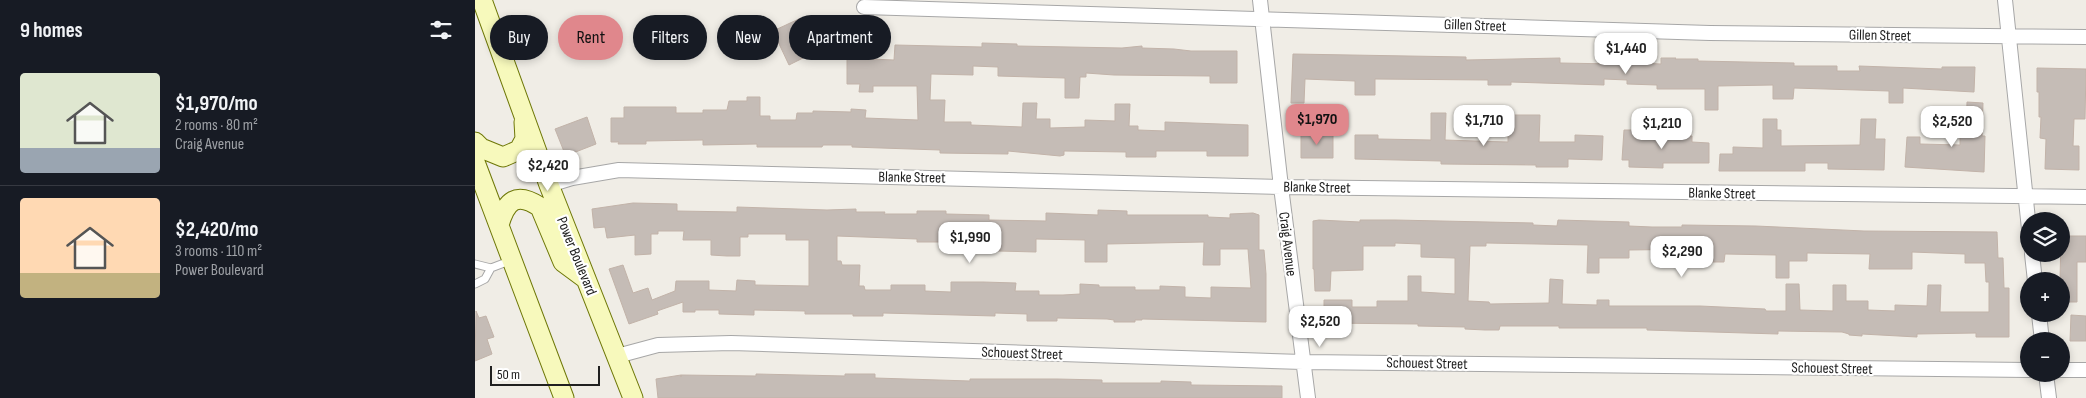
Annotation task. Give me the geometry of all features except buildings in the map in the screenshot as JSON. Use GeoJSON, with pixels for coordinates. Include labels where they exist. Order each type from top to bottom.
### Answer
{"type":"FeatureCollection","features":[{"type":"Feature","properties":{"kind":"main road","name":"Power Boulevard"},"geometry":{"type":"LineString","coordinates":[[482,0],[549,185],[633,398]]}},
{"type":"Feature","properties":{"kind":"main road"},"geometry":{"type":"LineString","coordinates":[[475,142],[481,148],[503,157],[519,150],[525,139],[523,114]]}},
{"type":"Feature","properties":{"kind":"main road"},"geometry":{"type":"LineString","coordinates":[[475,162],[564,398]]}},
{"type":"Feature","properties":{"kind":"main road"},"geometry":{"type":"LineString","coordinates":[[499,225],[503,211],[510,202],[517,199],[533,202],[540,207],[563,262],[586,279]]}},
{"type":"Feature","properties":{"kind":"street","name":"Craig Avenue"},"geometry":{"type":"LineString","coordinates":[[1260,0],[1281,187],[1308,398]]}},
{"type":"Feature","properties":{"kind":"street"},"geometry":{"type":"LineString","coordinates":[[2005,0],[2027,212]]}},
{"type":"Feature","properties":{"kind":"street","name":"Gillen Street"},"geometry":{"type":"LineString","coordinates":[[864,7],[1710,33],[2086,37]]}},
{"type":"Feature","properties":{"kind":"street","name":"Blanke Street"},"geometry":{"type":"LineString","coordinates":[[549,185],[571,178],[619,170],[1281,187],[2086,198]]}},
{"type":"Feature","properties":{"kind":"street","name":"Schouest Street"},"geometry":{"type":"LineString","coordinates":[[617,356],[658,345],[731,343],[1303,362],[2020,370]]}},
{"type":"Feature","properties":{"kind":"street"},"geometry":{"type":"LineString","coordinates":[[2070,370],[2086,370]]}},
{"type":"Feature","properties":{"kind":"street"},"geometry":{"type":"LineString","coordinates":[[2047,382],[2049,398]]}},
{"type":"Feature","properties":{"kind":"lane"},"geometry":{"type":"LineString","coordinates":[[475,264],[491,268],[512,260]]}},
{"type":"Feature","properties":{"kind":"lane"},"geometry":{"type":"LineString","coordinates":[[475,284],[485,279],[491,268]]}}]}
